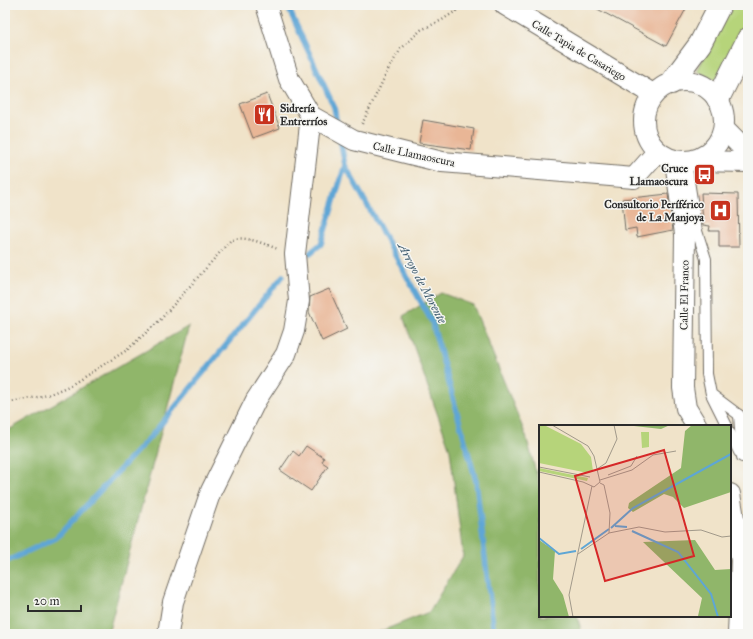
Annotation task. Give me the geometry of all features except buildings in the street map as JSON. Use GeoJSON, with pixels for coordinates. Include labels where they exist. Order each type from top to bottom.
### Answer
{"type":"FeatureCollection","features":[{"type":"Feature","properties":{"kind":"street"},"geometry":{"type":"LineString","coordinates":[[168,634],[173,602],[210,491],[256,400],[286,354],[294,331],[299,301],[295,254],[319,120],[289,79],[266,5]]}},
{"type":"Feature","properties":{"kind":"street","name":"Calle Tapia de Casariego"},"geometry":{"type":"LineString","coordinates":[[505,5],[662,88]]}},
{"type":"Feature","properties":{"kind":"street"},"geometry":{"type":"LineString","coordinates":[[720,5],[700,44],[645,108],[643,124],[647,140],[657,152],[684,161],[748,162]]}},
{"type":"Feature","properties":{"kind":"street"},"geometry":{"type":"LineString","coordinates":[[718,99],[748,39]]}},
{"type":"Feature","properties":{"kind":"street"},"geometry":{"type":"LineString","coordinates":[[662,88],[689,81],[706,86],[718,99],[724,113],[724,129],[718,144],[707,155],[684,161]]}},
{"type":"Feature","properties":{"kind":"street","name":"Calle Llamaoscura"},"geometry":{"type":"LineString","coordinates":[[319,120],[352,139],[442,162],[634,178],[657,152]]}},
{"type":"Feature","properties":{"kind":"street"},"geometry":{"type":"LineString","coordinates":[[724,129],[748,153]]}},
{"type":"Feature","properties":{"kind":"street","name":"Calle El Franco"},"geometry":{"type":"LineString","coordinates":[[684,161],[685,234],[683,388],[686,408],[696,425]]}},
{"type":"Feature","properties":{"kind":"street"},"geometry":{"type":"LineString","coordinates":[[731,500],[741,560],[738,634]]}},
{"type":"Feature","properties":{"kind":"lane"},"geometry":{"type":"LineString","coordinates":[[684,161],[697,231],[706,259],[707,374],[711,394],[726,425]]}},
{"type":"Feature","properties":{"kind":"lane"},"geometry":{"type":"LineString","coordinates":[[711,394],[739,415],[748,426]]}},
{"type":"Feature","properties":{"kind":"lane"},"geometry":{"type":"LineString","coordinates":[[731,435],[742,458],[739,415]]}},
{"type":"Feature","properties":{"kind":"path"},"geometry":{"type":"LineString","coordinates":[[352,139],[388,68],[401,49],[421,30],[442,20],[465,5]]}},
{"type":"Feature","properties":{"kind":"path"},"geometry":{"type":"LineString","coordinates":[[5,403],[48,394],[71,385],[127,350],[161,319],[230,240],[235,238],[246,239],[295,254]]}},
{"type":"Feature","properties":{"kind":"green space"},"geometry":{"type":"Polygon","coordinates":[[[731,5],[748,5],[748,19],[715,81],[697,71],[731,5]]]}},
{"type":"Feature","properties":{"kind":"green space"},"geometry":{"type":"Polygon","coordinates":[[[441,293],[473,305],[526,436],[539,483],[539,617],[577,617],[582,634],[374,634],[429,612],[463,556],[450,450],[403,316],[441,293]]]}},
{"type":"Feature","properties":{"kind":"green space"},"geometry":{"type":"Polygon","coordinates":[[[189,326],[108,634],[5,634],[5,432],[189,326]]]}},
{"type":"Feature","properties":{"kind":"waterway","name":"Arroyo de Morente"},"geometry":{"type":"LineString","coordinates":[[287,5],[334,107],[337,124]]}},
{"type":"Feature","properties":{"kind":"waterway","name":"Arroyo de Morente"},"geometry":{"type":"LineString","coordinates":[[340,138],[345,165],[432,322],[476,481],[494,634]]}},
{"type":"Feature","properties":{"kind":"waterway"},"geometry":{"type":"LineString","coordinates":[[310,253],[321,244],[345,165]]}},
{"type":"Feature","properties":{"kind":"waterway"},"geometry":{"type":"LineString","coordinates":[[5,562],[56,538],[152,435],[283,276]]}},
{"type":"Feature","properties":{"kind":"place","name":"Sidrería Entrerríos"},"geometry":{"type":"Point","coordinates":[265,114]}},
{"type":"Feature","properties":{"kind":"place","name":"Cruce Llamaoscura"},"geometry":{"type":"Point","coordinates":[704,174]}},
{"type":"Feature","properties":{"kind":"place","name":"Consultorio Períférico de La Manjoya"},"geometry":{"type":"Point","coordinates":[720,210]}}]}
